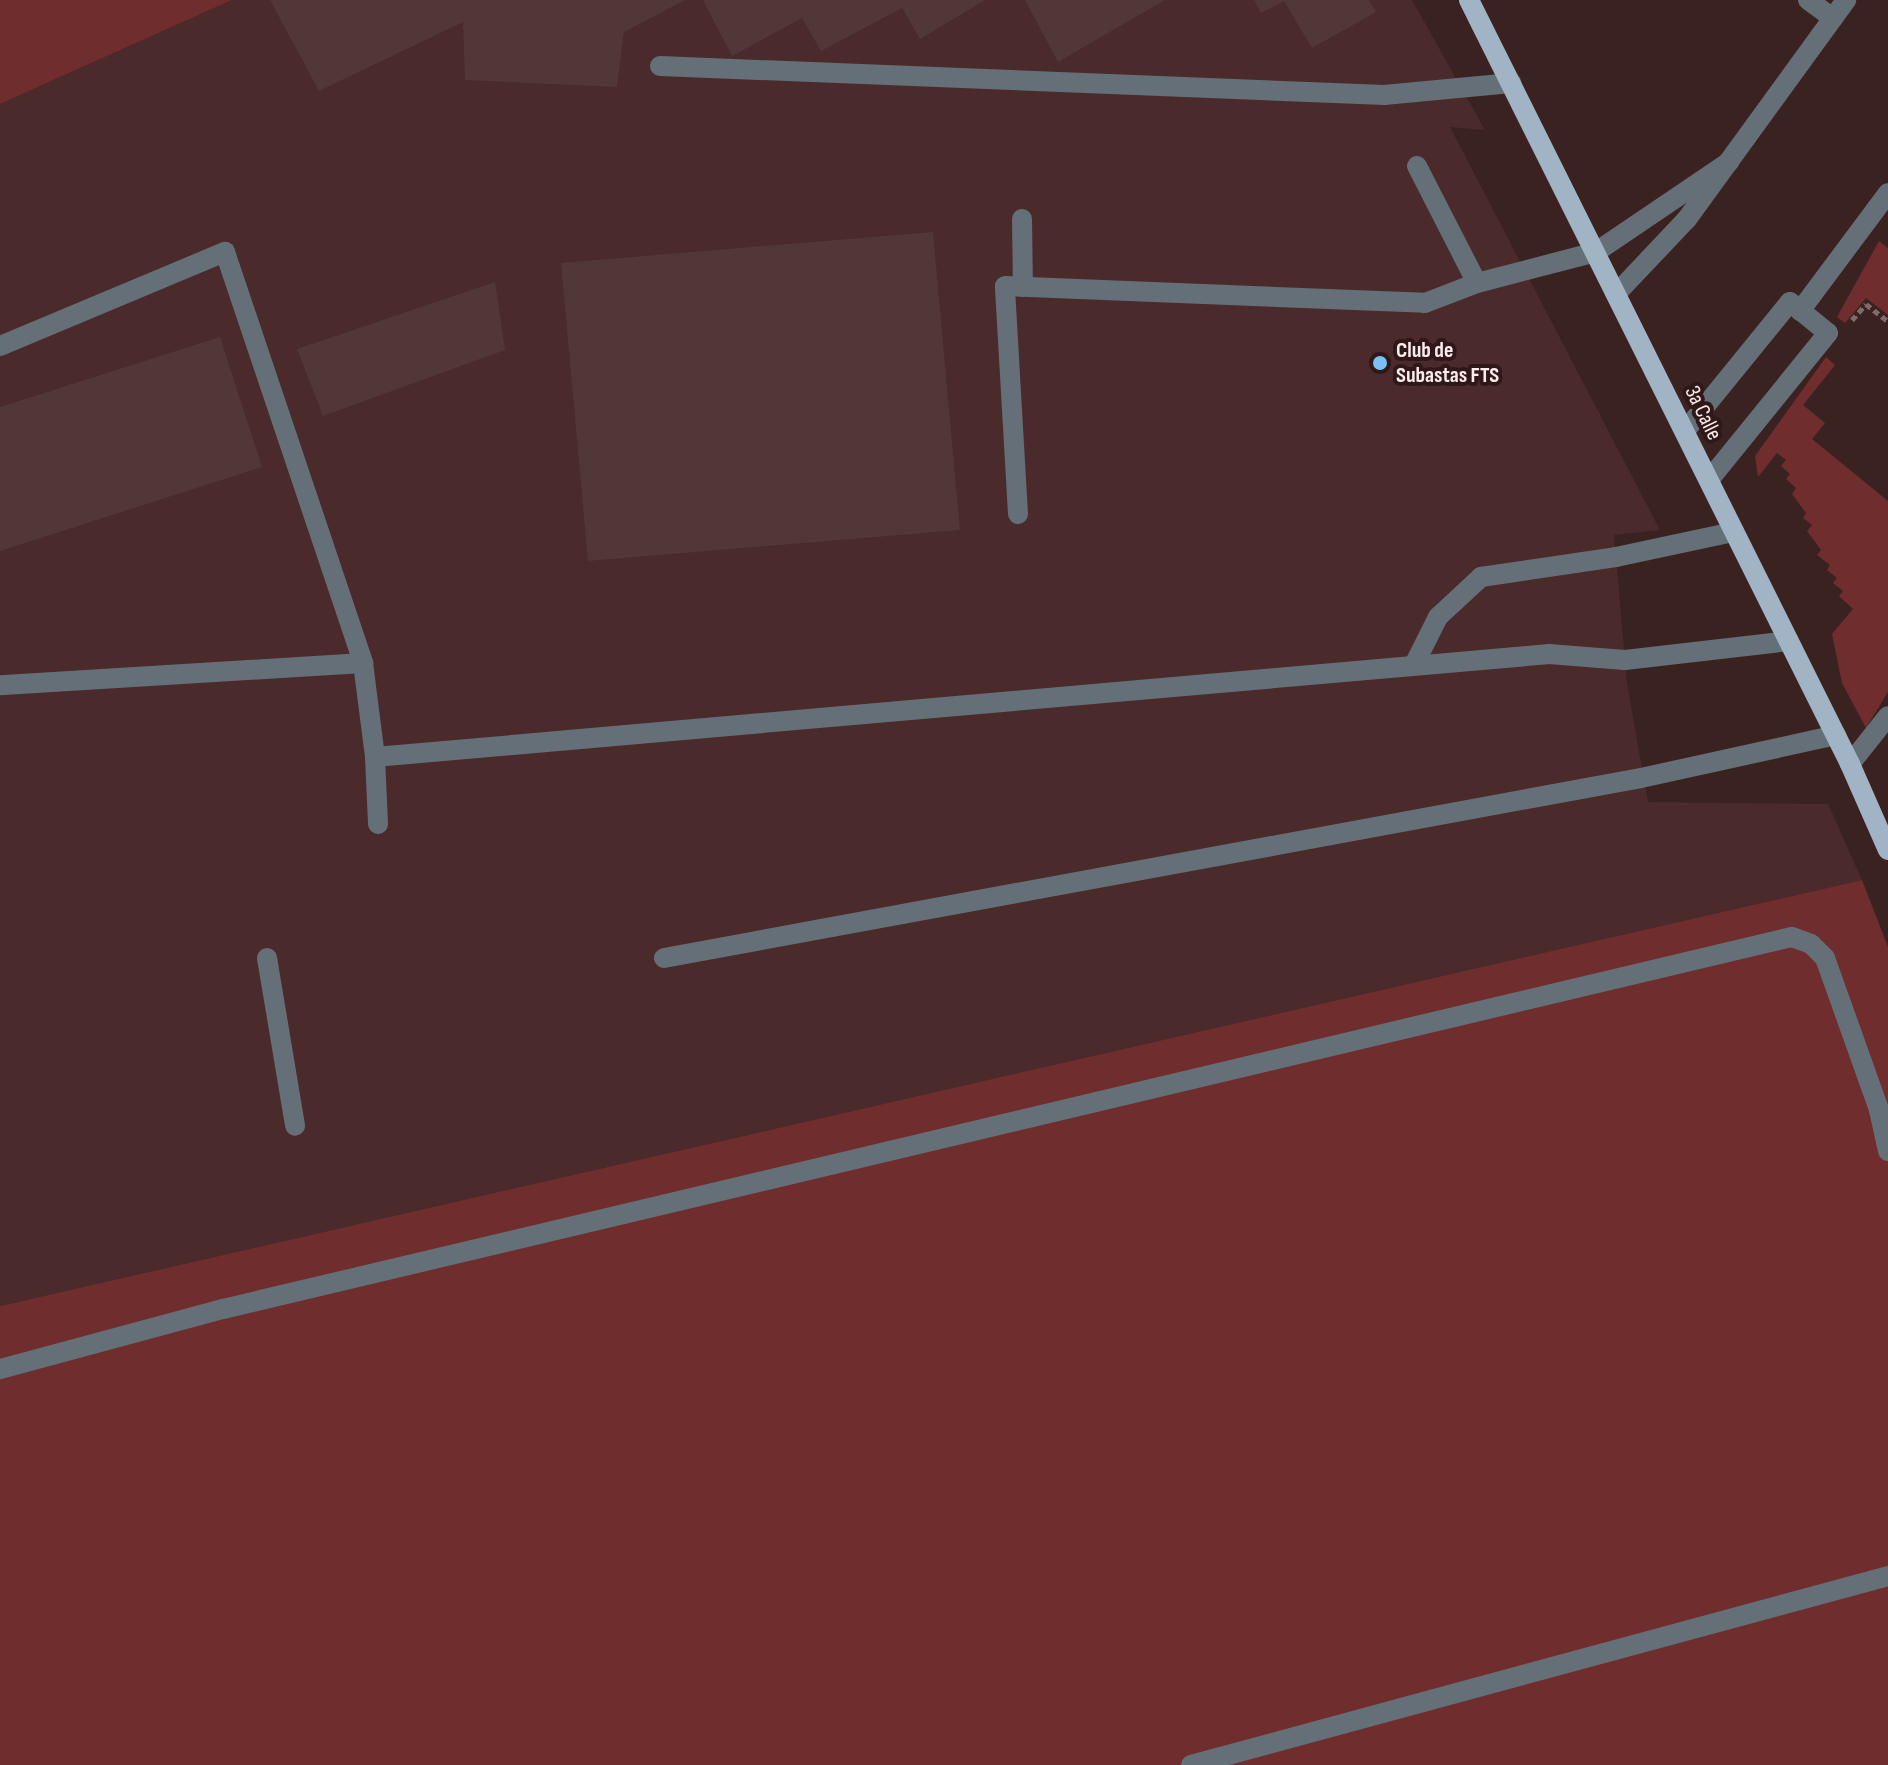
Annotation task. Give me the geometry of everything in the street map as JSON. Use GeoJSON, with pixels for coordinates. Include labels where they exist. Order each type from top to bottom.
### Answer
{"type":"FeatureCollection","features":[{"type":"Feature","properties":{"kind":"main road","name":"3a Calle"},"geometry":{"type":"LineString","coordinates":[[1469,0],[1836,735],[1888,850]]}},
{"type":"Feature","properties":{"kind":"street"},"geometry":{"type":"LineString","coordinates":[[1808,0],[1833,18]]}},
{"type":"Feature","properties":{"kind":"street"},"geometry":{"type":"LineString","coordinates":[[1616,294],[1687,219],[1846,0]]}},
{"type":"Feature","properties":{"kind":"street"},"geometry":{"type":"LineString","coordinates":[[660,66],[1384,95],[1511,83]]}},
{"type":"Feature","properties":{"kind":"street"},"geometry":{"type":"LineString","coordinates":[[1018,514],[1005,286],[1425,303],[1477,283],[1596,252],[1729,162]]}},
{"type":"Feature","properties":{"kind":"street"},"geometry":{"type":"LineString","coordinates":[[1417,166],[1477,283]]}},
{"type":"Feature","properties":{"kind":"street"},"geometry":{"type":"LineString","coordinates":[[1685,431],[1795,306],[1888,193]]}},
{"type":"Feature","properties":{"kind":"street"},"geometry":{"type":"LineString","coordinates":[[1022,219],[1023,287]]}},
{"type":"Feature","properties":{"kind":"street"},"geometry":{"type":"LineString","coordinates":[[0,346],[225,252],[363,663],[375,757],[378,824]]}},
{"type":"Feature","properties":{"kind":"street"},"geometry":{"type":"LineString","coordinates":[[1709,480],[1828,333],[1795,306]]}},
{"type":"Feature","properties":{"kind":"street"},"geometry":{"type":"LineString","coordinates":[[1414,665],[1438,617],[1481,577],[1616,557],[1734,532]]}},
{"type":"Feature","properties":{"kind":"street"},"geometry":{"type":"LineString","coordinates":[[375,757],[1414,665],[1549,654],[1625,660],[1789,641]]}},
{"type":"Feature","properties":{"kind":"street"},"geometry":{"type":"LineString","coordinates":[[0,685],[363,663]]}},
{"type":"Feature","properties":{"kind":"street"},"geometry":{"type":"LineString","coordinates":[[1850,764],[1888,716]]}},
{"type":"Feature","properties":{"kind":"street"},"geometry":{"type":"LineString","coordinates":[[664,958],[1641,778],[1836,735]]}},
{"type":"Feature","properties":{"kind":"street"},"geometry":{"type":"LineString","coordinates":[[0,1369],[223,1309],[1792,937],[1811,944],[1825,958],[1879,1110],[1888,1151]]}},
{"type":"Feature","properties":{"kind":"street"},"geometry":{"type":"LineString","coordinates":[[267,958],[295,1126]]}},
{"type":"Feature","properties":{"kind":"street"},"geometry":{"type":"LineString","coordinates":[[1191,1765],[1888,1576]]}},
{"type":"Feature","properties":{"kind":"path"},"geometry":{"type":"LineString","coordinates":[[1866,304],[1888,321]]}},
{"type":"Feature","properties":{"kind":"shaded area"},"geometry":{"type":"Polygon","coordinates":[[[0,0],[232,0],[0,104],[0,0]]]}},
{"type":"Feature","properties":{"kind":"shaded area"},"geometry":{"type":"Polygon","coordinates":[[[232,0],[1412,0],[1485,130],[1450,127],[1660,530],[1614,535],[1627,683],[1648,802],[1828,804],[1862,880],[0,1306],[0,104],[232,0]]]}},
{"type":"Feature","properties":{"kind":"shaded area"},"geometry":{"type":"Polygon","coordinates":[[[1879,241],[1888,248],[1888,315],[1866,298],[1845,323],[1837,317],[1879,241]]]}},
{"type":"Feature","properties":{"kind":"shaded area"},"geometry":{"type":"Polygon","coordinates":[[[1826,357],[1835,365],[1803,405],[1825,423],[1812,439],[1888,501],[1888,692],[1866,728],[1842,683],[1832,634],[1853,609],[1839,596],[1843,591],[1833,583],[1837,578],[1827,570],[1830,565],[1817,555],[1821,550],[1807,531],[1812,525],[1803,518],[1806,513],[1792,494],[1796,488],[1786,479],[1790,474],[1781,466],[1786,460],[1777,453],[1758,477],[1755,456],[1826,357]]]}},
{"type":"Feature","properties":{"kind":"shaded area"},"geometry":{"type":"Polygon","coordinates":[[[1862,880],[1888,947],[1888,1765],[0,1765],[0,1306],[1862,880]]]}},
{"type":"Feature","properties":{"kind":"building"},"geometry":{"type":"Polygon","coordinates":[[[270,0],[685,0],[624,32],[617,87],[465,80],[463,22],[319,91],[270,0]]]}},
{"type":"Feature","properties":{"kind":"building"},"geometry":{"type":"Polygon","coordinates":[[[703,0],[985,0],[920,39],[902,8],[821,51],[802,18],[732,56],[703,0]]]}},
{"type":"Feature","properties":{"kind":"building"},"geometry":{"type":"Polygon","coordinates":[[[1025,0],[1165,0],[1058,62],[1025,0]]]}},
{"type":"Feature","properties":{"kind":"building"},"geometry":{"type":"Polygon","coordinates":[[[1254,0],[1369,0],[1376,12],[1312,48],[1284,1],[1261,13],[1254,0]]]}},
{"type":"Feature","properties":{"kind":"building"},"geometry":{"type":"Polygon","coordinates":[[[933,232],[960,530],[588,561],[561,263],[933,232]]]}},
{"type":"Feature","properties":{"kind":"building"},"geometry":{"type":"Polygon","coordinates":[[[495,282],[505,350],[323,416],[297,349],[495,282]]]}},
{"type":"Feature","properties":{"kind":"building"},"geometry":{"type":"Polygon","coordinates":[[[220,337],[262,467],[0,551],[0,407],[220,337]]]}},
{"type":"Feature","properties":{"kind":"place","name":"Club de Subastas FTS"},"geometry":{"type":"Point","coordinates":[1380,363]}}]}
